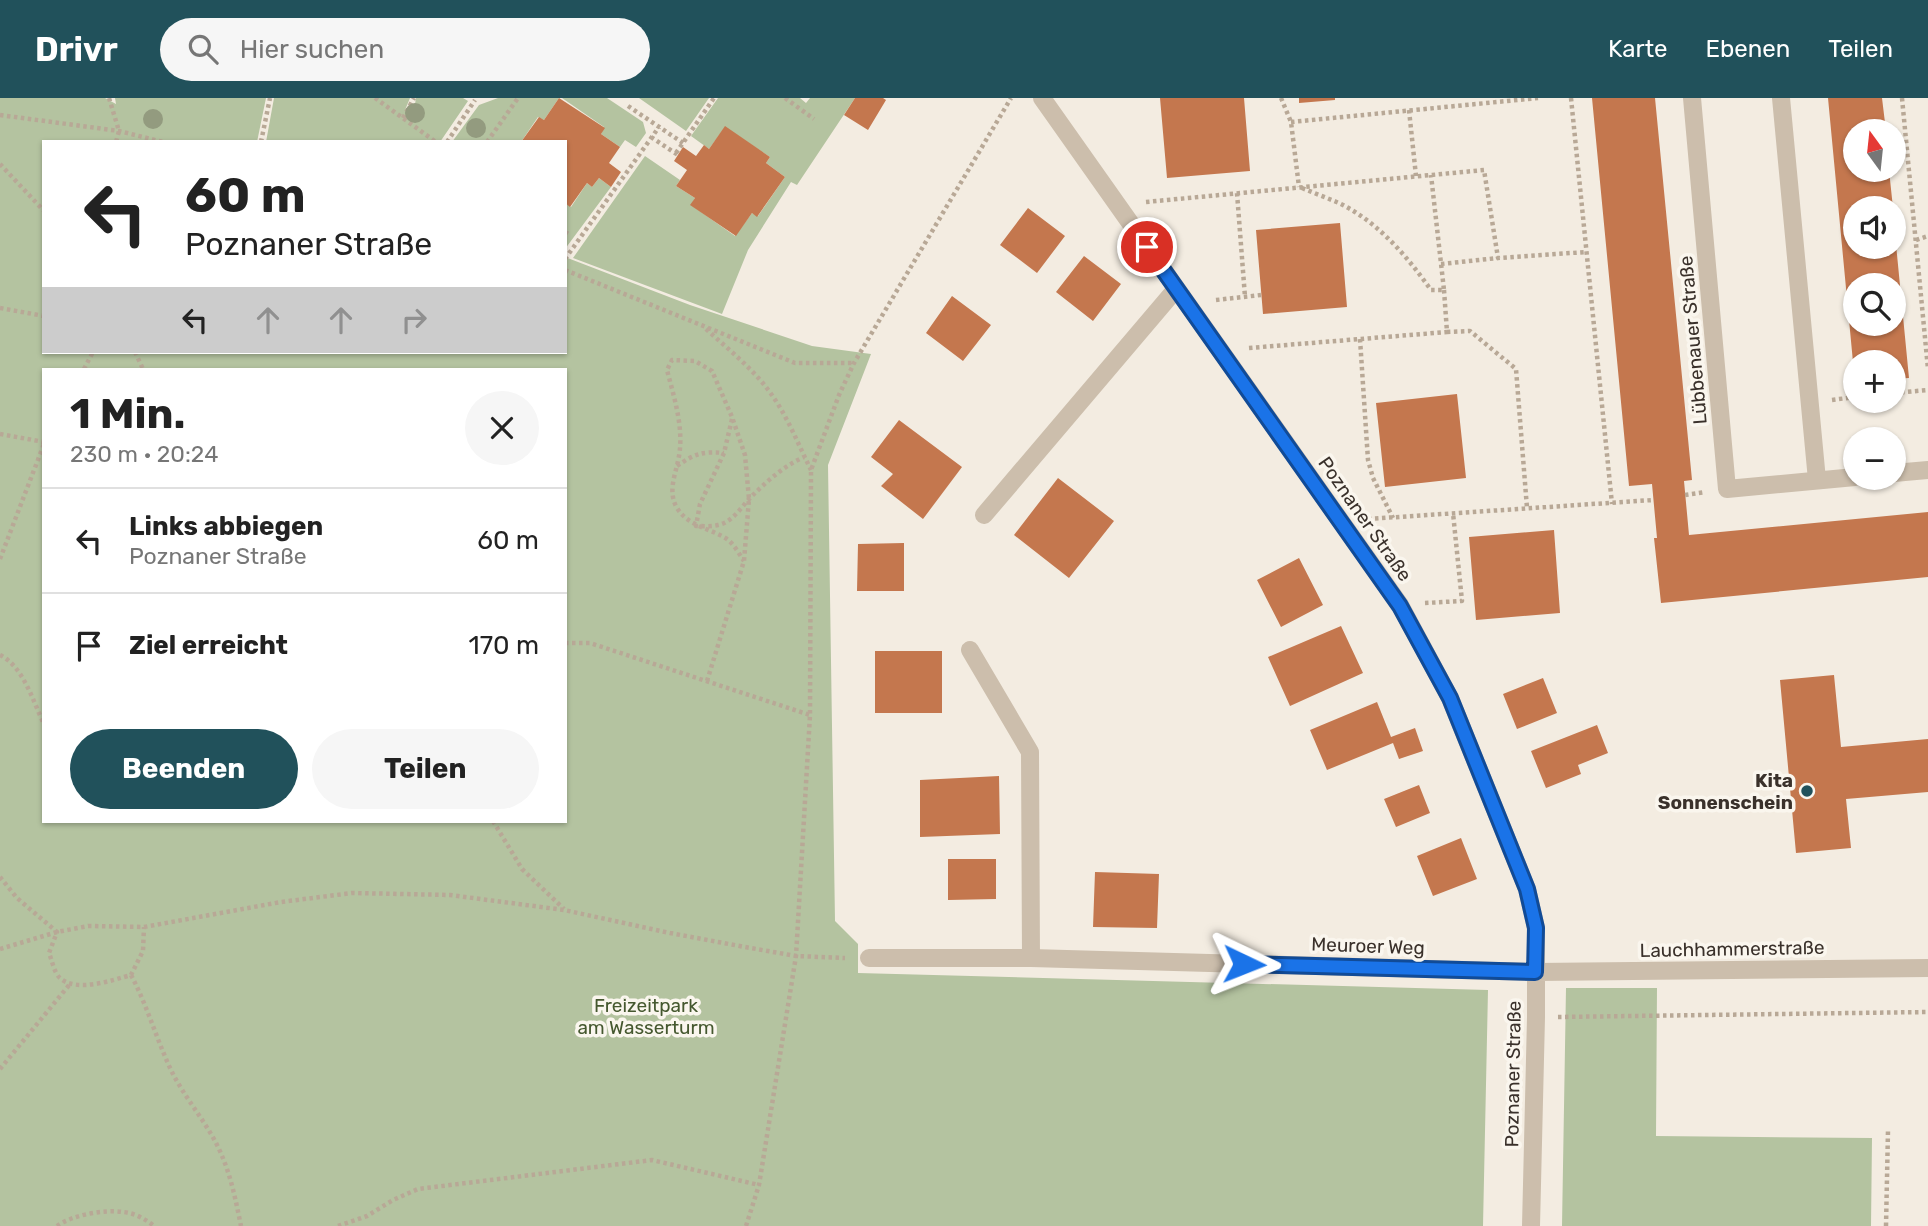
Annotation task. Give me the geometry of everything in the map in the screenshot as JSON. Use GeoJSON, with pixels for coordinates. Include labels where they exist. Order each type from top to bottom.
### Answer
{"type":"FeatureCollection","features":[{"type":"Feature","properties":{"kind":"street","name":"Poznaner Straße"},"geometry":{"type":"LineString","coordinates":[[1042,98],[1400,606],[1450,698],[1527,889],[1536,928],[1531,1226]]}},
{"type":"Feature","properties":{"kind":"street","name":"Lübbenauer Straße"},"geometry":{"type":"LineString","coordinates":[[1692,98],[1727,489],[1843,478]]}},
{"type":"Feature","properties":{"kind":"street"},"geometry":{"type":"LineString","coordinates":[[1781,98],[1817,481]]}},
{"type":"Feature","properties":{"kind":"street"},"geometry":{"type":"LineString","coordinates":[[984,515],[1177,289]]}},
{"type":"Feature","properties":{"kind":"street"},"geometry":{"type":"LineString","coordinates":[[1906,472],[1928,470]]}},
{"type":"Feature","properties":{"kind":"street"},"geometry":{"type":"LineString","coordinates":[[970,650],[1030,752],[1031,958]]}},
{"type":"Feature","properties":{"kind":"street","name":"Meuroer Weg"},"geometry":{"type":"LineString","coordinates":[[869,958],[1031,958],[1535,972]]}},
{"type":"Feature","properties":{"kind":"street","name":"Lauchhammerstraße"},"geometry":{"type":"LineString","coordinates":[[1535,972],[1928,968]]}},
{"type":"Feature","properties":{"kind":"path"},"geometry":{"type":"LineString","coordinates":[[109,98],[119,131],[117,140]]}},
{"type":"Feature","properties":{"kind":"path"},"geometry":{"type":"LineString","coordinates":[[261,140],[270,98]]}},
{"type":"Feature","properties":{"kind":"path"},"geometry":{"type":"LineString","coordinates":[[375,98],[433,140]]}},
{"type":"Feature","properties":{"kind":"path"},"geometry":{"type":"LineString","coordinates":[[403,118],[414,98]]}},
{"type":"Feature","properties":{"kind":"path"},"geometry":{"type":"LineString","coordinates":[[488,140],[517,98]]}},
{"type":"Feature","properties":{"kind":"path"},"geometry":{"type":"LineString","coordinates":[[651,137],[677,154],[714,98]]}},
{"type":"Feature","properties":{"kind":"path"},"geometry":{"type":"LineString","coordinates":[[785,98],[814,119]]}},
{"type":"Feature","properties":{"kind":"path"},"geometry":{"type":"LineString","coordinates":[[746,1226],[759,1185],[796,956],[810,715],[811,470],[853,363],[1011,98]]}},
{"type":"Feature","properties":{"kind":"path"},"geometry":{"type":"LineString","coordinates":[[1281,98],[1290,122],[1299,187]]}},
{"type":"Feature","properties":{"kind":"path"},"geometry":{"type":"LineString","coordinates":[[1290,122],[1538,98]]}},
{"type":"Feature","properties":{"kind":"path"},"geometry":{"type":"LineString","coordinates":[[1571,98],[1612,504]]}},
{"type":"Feature","properties":{"kind":"path"},"geometry":{"type":"LineString","coordinates":[[1902,98],[1928,369]]}},
{"type":"Feature","properties":{"kind":"path"},"geometry":{"type":"LineString","coordinates":[[448,140],[475,100]]}},
{"type":"Feature","properties":{"kind":"path"},"geometry":{"type":"LineString","coordinates":[[628,106],[683,143]]}},
{"type":"Feature","properties":{"kind":"path"},"geometry":{"type":"LineString","coordinates":[[1409,110],[1416,176]]}},
{"type":"Feature","properties":{"kind":"path"},"geometry":{"type":"LineString","coordinates":[[0,114],[119,131],[155,140]]}},
{"type":"Feature","properties":{"kind":"path"},"geometry":{"type":"LineString","coordinates":[[567,256],[659,127]]}},
{"type":"Feature","properties":{"kind":"path"},"geometry":{"type":"LineString","coordinates":[[0,164],[42,209]]}},
{"type":"Feature","properties":{"kind":"path"},"geometry":{"type":"LineString","coordinates":[[1117,205],[1484,170],[1498,258]]}},
{"type":"Feature","properties":{"kind":"path"},"geometry":{"type":"LineString","coordinates":[[1431,175],[1447,332]]}},
{"type":"Feature","properties":{"kind":"path"},"geometry":{"type":"LineString","coordinates":[[1299,187],[1341,204],[1382,232],[1410,260],[1431,290],[1444,290]]}},
{"type":"Feature","properties":{"kind":"path"},"geometry":{"type":"LineString","coordinates":[[1237,193],[1245,297]]}},
{"type":"Feature","properties":{"kind":"path"},"geometry":{"type":"LineString","coordinates":[[1916,240],[1928,236]]}},
{"type":"Feature","properties":{"kind":"path"},"geometry":{"type":"LineString","coordinates":[[1441,264],[1586,252]]}},
{"type":"Feature","properties":{"kind":"path"},"geometry":{"type":"LineString","coordinates":[[567,271],[795,363],[853,363]]}},
{"type":"Feature","properties":{"kind":"path"},"geometry":{"type":"LineString","coordinates":[[1187,304],[1261,295]]}},
{"type":"Feature","properties":{"kind":"path"},"geometry":{"type":"LineString","coordinates":[[0,308],[42,316]]}},
{"type":"Feature","properties":{"kind":"path"},"geometry":{"type":"LineString","coordinates":[[703,326],[770,392],[811,470]]}},
{"type":"Feature","properties":{"kind":"path"},"geometry":{"type":"LineString","coordinates":[[1219,351],[1470,331],[1516,369],[1527,508]]}},
{"type":"Feature","properties":{"kind":"path"},"geometry":{"type":"LineString","coordinates":[[1360,339],[1368,460],[1373,478],[1393,518]]}},
{"type":"Feature","properties":{"kind":"path"},"geometry":{"type":"LineString","coordinates":[[707,681],[744,561],[749,499],[745,455],[712,372],[695,361],[672,360],[667,370],[678,419],[680,455],[673,480],[672,498],[678,511],[696,526],[729,540],[744,561]]}},
{"type":"Feature","properties":{"kind":"path"},"geometry":{"type":"LineString","coordinates":[[1906,392],[1928,390]]}},
{"type":"Feature","properties":{"kind":"path"},"geometry":{"type":"LineString","coordinates":[[696,526],[700,504],[724,453],[732,417]]}},
{"type":"Feature","properties":{"kind":"path"},"geometry":{"type":"LineString","coordinates":[[0,434],[42,443]]}},
{"type":"Feature","properties":{"kind":"path"},"geometry":{"type":"LineString","coordinates":[[0,559],[42,448]]}},
{"type":"Feature","properties":{"kind":"path"},"geometry":{"type":"LineString","coordinates":[[676,467],[692,456],[707,452],[724,453]]}},
{"type":"Feature","properties":{"kind":"path"},"geometry":{"type":"LineString","coordinates":[[696,526],[720,525],[738,513],[749,499],[789,464],[804,457]]}},
{"type":"Feature","properties":{"kind":"path"},"geometry":{"type":"LineString","coordinates":[[1340,521],[1653,500]]}},
{"type":"Feature","properties":{"kind":"path"},"geometry":{"type":"LineString","coordinates":[[1400,606],[1462,601],[1453,513]]}},
{"type":"Feature","properties":{"kind":"path"},"geometry":{"type":"LineString","coordinates":[[567,643],[590,643],[810,715]]}},
{"type":"Feature","properties":{"kind":"path"},"geometry":{"type":"LineString","coordinates":[[0,655],[5,657],[21,676],[42,720]]}},
{"type":"Feature","properties":{"kind":"path"},"geometry":{"type":"LineString","coordinates":[[494,823],[523,869],[564,909]]}},
{"type":"Feature","properties":{"kind":"path"},"geometry":{"type":"LineString","coordinates":[[0,877],[17,898],[57,932]]}},
{"type":"Feature","properties":{"kind":"path"},"geometry":{"type":"LineString","coordinates":[[0,949],[88,926],[144,927],[281,902],[352,893],[450,895],[564,909],[670,933],[796,956],[869,958]]}},
{"type":"Feature","properties":{"kind":"path"},"geometry":{"type":"LineString","coordinates":[[57,932],[49,953],[58,977],[69,984],[96,984],[131,975],[143,951],[144,927]]}},
{"type":"Feature","properties":{"kind":"path"},"geometry":{"type":"LineString","coordinates":[[131,975],[141,993],[158,1043],[173,1074],[216,1143],[231,1176],[241,1226]]}},
{"type":"Feature","properties":{"kind":"path"},"geometry":{"type":"LineString","coordinates":[[0,1069],[69,984]]}},
{"type":"Feature","properties":{"kind":"path"},"geometry":{"type":"LineString","coordinates":[[1536,1017],[1928,1012]]}},
{"type":"Feature","properties":{"kind":"path"},"geometry":{"type":"LineString","coordinates":[[1886,1226],[1888,1130]]}},
{"type":"Feature","properties":{"kind":"path"},"geometry":{"type":"LineString","coordinates":[[338,1226],[367,1216],[418,1189],[652,1160],[759,1185]]}},
{"type":"Feature","properties":{"kind":"path"},"geometry":{"type":"LineString","coordinates":[[57,1226],[65,1220],[95,1213],[122,1212],[141,1217],[154,1226]]}},
{"type":"Feature","properties":{"kind":"green space","name":"Freizeitpark am Wasserturm"},"geometry":{"type":"Polygon","coordinates":[[[0,98],[105,98],[116,104],[115,98],[266,98],[257,140],[42,140],[42,354],[567,354],[567,258],[690,305],[812,346],[871,354],[828,465],[835,921],[858,944],[858,973],[1488,990],[1483,1226],[0,1226],[0,98]]]}},
{"type":"Feature","properties":{"kind":"green space"},"geometry":{"type":"Polygon","coordinates":[[[274,98],[410,98],[405,110],[409,113],[416,98],[463,98],[468,101],[441,140],[266,140],[274,98]]]}},
{"type":"Feature","properties":{"kind":"green space"},"geometry":{"type":"Polygon","coordinates":[[[498,98],[559,98],[544,120],[538,117],[522,140],[453,140],[479,105],[498,98]]]}},
{"type":"Feature","properties":{"kind":"green space"},"geometry":{"type":"Polygon","coordinates":[[[562,98],[607,98],[643,122],[646,133],[636,147],[625,140],[620,147],[601,134],[604,127],[562,98]]]}},
{"type":"Feature","properties":{"kind":"green space"},"geometry":{"type":"Polygon","coordinates":[[[639,98],[709,98],[686,131],[639,98]]]}},
{"type":"Feature","properties":{"kind":"green space"},"geometry":{"type":"Polygon","coordinates":[[[718,98],[800,98],[806,103],[810,98],[855,98],[797,185],[791,182],[748,250],[722,314],[573,258],[645,156],[680,180],[676,186],[695,198],[691,205],[735,236],[752,213],[758,216],[785,177],[766,163],[770,157],[725,127],[709,149],[691,136],[718,98]]]}},
{"type":"Feature","properties":{"kind":"green space"},"geometry":{"type":"Polygon","coordinates":[[[599,178],[611,187],[567,246],[567,204],[571,207],[587,183],[592,187],[599,178]]]}},
{"type":"Feature","properties":{"kind":"green space"},"geometry":{"type":"Polygon","coordinates":[[[1566,988],[1657,988],[1656,1136],[1872,1138],[1871,1226],[1562,1226],[1566,988]]]}},
{"type":"Feature","properties":{"kind":"building"},"geometry":{"type":"Polygon","coordinates":[[[559,98],[605,128],[601,134],[620,147],[609,163],[621,172],[611,187],[599,178],[592,187],[587,183],[570,207],[567,205],[567,140],[522,140],[539,117],[544,120],[559,98]]]}},
{"type":"Feature","properties":{"kind":"building"},"geometry":{"type":"Polygon","coordinates":[[[855,98],[886,100],[868,130],[844,115],[855,98]]]}},
{"type":"Feature","properties":{"kind":"building"},"geometry":{"type":"Polygon","coordinates":[[[1160,98],[1244,98],[1250,171],[1167,178],[1160,98]]]}},
{"type":"Feature","properties":{"kind":"building"},"geometry":{"type":"Polygon","coordinates":[[[1299,98],[1335,98],[1335,100],[1299,103],[1299,98]]]}},
{"type":"Feature","properties":{"kind":"building"},"geometry":{"type":"Polygon","coordinates":[[[1592,98],[1655,98],[1692,480],[1684,481],[1689,535],[1928,512],[1928,577],[1661,603],[1652,484],[1629,486],[1592,98]]]}},
{"type":"Feature","properties":{"kind":"building"},"geometry":{"type":"Polygon","coordinates":[[[1828,98],[1882,98],[1885,119],[1843,119],[1843,182],[1890,182],[1892,196],[1843,196],[1843,256],[1828,98]]]}},
{"type":"Feature","properties":{"kind":"building"},"geometry":{"type":"Polygon","coordinates":[[[725,126],[770,157],[766,163],[785,177],[757,217],[752,213],[736,236],[690,205],[695,198],[676,186],[687,170],[674,161],[683,147],[696,156],[704,145],[709,149],[725,126]]]}},
{"type":"Feature","properties":{"kind":"building"},"geometry":{"type":"Polygon","coordinates":[[[1028,208],[1065,236],[1037,273],[1000,245],[1028,208]]]}},
{"type":"Feature","properties":{"kind":"building"},"geometry":{"type":"Polygon","coordinates":[[[1340,223],[1347,307],[1263,314],[1256,230],[1340,223]]]}},
{"type":"Feature","properties":{"kind":"building"},"geometry":{"type":"Polygon","coordinates":[[[1084,256],[1121,284],[1093,321],[1056,292],[1084,256]]]}},
{"type":"Feature","properties":{"kind":"building"},"geometry":{"type":"Polygon","coordinates":[[[1843,259],[1897,259],[1899,273],[1845,273],[1843,259]]]}},
{"type":"Feature","properties":{"kind":"building"},"geometry":{"type":"Polygon","coordinates":[[[952,296],[991,325],[963,361],[926,333],[952,296]]]}},
{"type":"Feature","properties":{"kind":"building"},"geometry":{"type":"Polygon","coordinates":[[[1851,336],[1905,336],[1909,378],[1906,378],[1906,350],[1852,350],[1851,336]]]}},
{"type":"Feature","properties":{"kind":"building"},"geometry":{"type":"Polygon","coordinates":[[[1457,394],[1466,478],[1385,487],[1376,403],[1457,394]]]}},
{"type":"Feature","properties":{"kind":"building"},"geometry":{"type":"Polygon","coordinates":[[[899,420],[962,467],[923,519],[881,486],[893,474],[871,457],[899,420]]]}},
{"type":"Feature","properties":{"kind":"building"},"geometry":{"type":"Polygon","coordinates":[[[1058,478],[1114,521],[1069,578],[1014,535],[1058,478]]]}},
{"type":"Feature","properties":{"kind":"building"},"geometry":{"type":"Polygon","coordinates":[[[1554,530],[1560,613],[1476,620],[1469,537],[1554,530]]]}},
{"type":"Feature","properties":{"kind":"building"},"geometry":{"type":"Polygon","coordinates":[[[904,543],[904,591],[857,591],[858,544],[904,543]]]}},
{"type":"Feature","properties":{"kind":"building"},"geometry":{"type":"Polygon","coordinates":[[[1299,558],[1323,605],[1281,627],[1257,580],[1299,558]]]}},
{"type":"Feature","properties":{"kind":"building"},"geometry":{"type":"Polygon","coordinates":[[[1341,626],[1363,673],[1290,706],[1268,657],[1341,626]]]}},
{"type":"Feature","properties":{"kind":"building"},"geometry":{"type":"Polygon","coordinates":[[[875,651],[942,651],[942,713],[875,713],[875,651]]]}},
{"type":"Feature","properties":{"kind":"building"},"geometry":{"type":"Polygon","coordinates":[[[1834,675],[1841,747],[1928,739],[1928,792],[1846,799],[1851,848],[1796,853],[1780,680],[1834,675]]]}},
{"type":"Feature","properties":{"kind":"building"},"geometry":{"type":"Polygon","coordinates":[[[1543,678],[1557,713],[1517,729],[1503,694],[1543,678]]]}},
{"type":"Feature","properties":{"kind":"building"},"geometry":{"type":"Polygon","coordinates":[[[1377,702],[1391,737],[1415,728],[1423,751],[1399,759],[1393,743],[1327,770],[1310,730],[1377,702]]]}},
{"type":"Feature","properties":{"kind":"building"},"geometry":{"type":"Polygon","coordinates":[[[1597,725],[1608,753],[1578,765],[1581,774],[1546,788],[1531,751],[1597,725]]]}},
{"type":"Feature","properties":{"kind":"building"},"geometry":{"type":"Polygon","coordinates":[[[999,776],[1000,834],[920,837],[920,780],[999,776]]]}},
{"type":"Feature","properties":{"kind":"building"},"geometry":{"type":"Polygon","coordinates":[[[1419,785],[1430,813],[1396,827],[1384,799],[1419,785]]]}},
{"type":"Feature","properties":{"kind":"building"},"geometry":{"type":"Polygon","coordinates":[[[1461,838],[1477,879],[1433,896],[1417,856],[1461,838]]]}},
{"type":"Feature","properties":{"kind":"building"},"geometry":{"type":"Polygon","coordinates":[[[948,859],[996,859],[996,899],[948,900],[948,859]]]}},
{"type":"Feature","properties":{"kind":"building"},"geometry":{"type":"Polygon","coordinates":[[[1095,872],[1159,874],[1157,928],[1093,927],[1095,872]]]}},
{"type":"Feature","properties":{"kind":"place","name":"Kita Sonnenschein"},"geometry":{"type":"Point","coordinates":[1807,791]}},
{"type":"Feature","properties":{"kind":"route"},"geometry":{"type":"LineString","coordinates":[[1147,247],[1400,606],[1450,698],[1527,889],[1536,928],[1535,972],[1244,964]]}}]}
